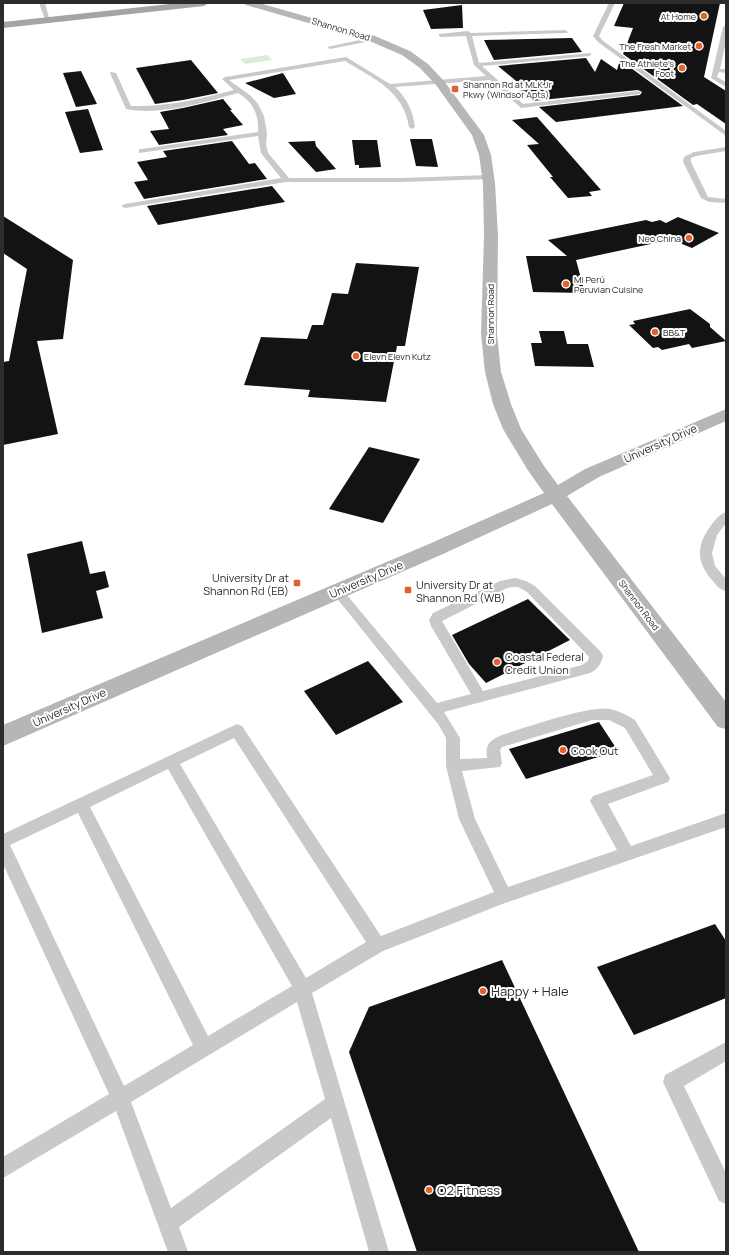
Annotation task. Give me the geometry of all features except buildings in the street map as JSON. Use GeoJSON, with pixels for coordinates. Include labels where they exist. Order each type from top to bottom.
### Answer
{"type":"FeatureCollection","features":[{"type":"Feature","properties":{"kind":"main road"},"geometry":{"type":"LineString","coordinates":[[3,25],[204,3]]}},
{"type":"Feature","properties":{"kind":"street","name":"Shannon Road"},"geometry":{"type":"LineString","coordinates":[[249,3],[297,15],[379,40],[415,59],[440,83],[458,106],[482,143],[489,177],[491,236],[489,334],[493,372],[502,404],[512,429],[536,470],[726,720]]}},
{"type":"Feature","properties":{"kind":"street","name":"University Drive"},"geometry":{"type":"LineString","coordinates":[[3,736],[436,549],[555,495],[592,473],[726,414]]}},
{"type":"Feature","properties":{"kind":"lane"},"geometry":{"type":"LineString","coordinates":[[42,3],[48,20]]}},
{"type":"Feature","properties":{"kind":"lane"},"geometry":{"type":"LineString","coordinates":[[612,3],[596,36],[600,41],[726,134]]}},
{"type":"Feature","properties":{"kind":"lane"},"geometry":{"type":"LineString","coordinates":[[726,26],[714,78],[726,85]]}},
{"type":"Feature","properties":{"kind":"lane"},"geometry":{"type":"LineString","coordinates":[[441,34],[564,32]]}},
{"type":"Feature","properties":{"kind":"lane"},"geometry":{"type":"LineString","coordinates":[[468,33],[477,66],[508,92],[521,106],[638,93]]}},
{"type":"Feature","properties":{"kind":"lane"},"geometry":{"type":"LineString","coordinates":[[330,47],[379,40]]}},
{"type":"Feature","properties":{"kind":"lane"},"geometry":{"type":"LineString","coordinates":[[354,50],[379,40]]}},
{"type":"Feature","properties":{"kind":"lane"},"geometry":{"type":"LineString","coordinates":[[477,66],[590,54]]}},
{"type":"Feature","properties":{"kind":"lane"},"geometry":{"type":"LineString","coordinates":[[286,180],[263,150],[263,120],[255,104],[229,84],[225,78],[346,56],[395,91],[411,114],[412,127]]}},
{"type":"Feature","properties":{"kind":"lane"},"geometry":{"type":"LineString","coordinates":[[717,70],[726,71]]}},
{"type":"Feature","properties":{"kind":"lane"},"geometry":{"type":"LineString","coordinates":[[113,72],[128,108],[142,109],[168,106],[239,91]]}},
{"type":"Feature","properties":{"kind":"lane"},"geometry":{"type":"LineString","coordinates":[[389,86],[490,78]]}},
{"type":"Feature","properties":{"kind":"lane"},"geometry":{"type":"LineString","coordinates":[[142,151],[263,134]]}},
{"type":"Feature","properties":{"kind":"lane"},"geometry":{"type":"LineString","coordinates":[[726,149],[694,154],[688,157],[688,162],[705,198],[709,200],[726,201]]}},
{"type":"Feature","properties":{"kind":"lane"},"geometry":{"type":"LineString","coordinates":[[125,206],[286,180],[401,180],[489,177]]}},
{"type":"Feature","properties":{"kind":"lane"},"geometry":{"type":"LineString","coordinates":[[726,516],[712,532],[707,546],[706,559],[712,572],[726,587]]}},
{"type":"Feature","properties":{"kind":"lane"},"geometry":{"type":"LineString","coordinates":[[434,708],[480,697],[592,666],[596,662],[596,656],[531,589],[523,584],[512,582],[504,584],[438,616],[435,620],[437,626],[480,697]]}},
{"type":"Feature","properties":{"kind":"lane"},"geometry":{"type":"LineString","coordinates":[[338,591],[434,708],[453,738],[453,766],[467,819],[504,896]]}},
{"type":"Feature","properties":{"kind":"lane"},"geometry":{"type":"LineString","coordinates":[[453,766],[495,763],[493,749],[497,743],[592,714],[609,714],[621,718],[630,724],[663,778],[598,801],[627,854]]}},
{"type":"Feature","properties":{"kind":"lane"},"geometry":{"type":"LineString","coordinates":[[3,841],[237,730],[377,945]]}},
{"type":"Feature","properties":{"kind":"lane"},"geometry":{"type":"LineString","coordinates":[[171,761],[302,988],[379,1252]]}},
{"type":"Feature","properties":{"kind":"lane"},"geometry":{"type":"LineString","coordinates":[[81,804],[204,1047]]}},
{"type":"Feature","properties":{"kind":"lane"},"geometry":{"type":"LineString","coordinates":[[3,1168],[302,988],[377,945],[504,896],[726,820]]}},
{"type":"Feature","properties":{"kind":"lane"},"geometry":{"type":"LineString","coordinates":[[3,847],[120,1098],[178,1252]]}},
{"type":"Feature","properties":{"kind":"lane"},"geometry":{"type":"LineString","coordinates":[[726,1051],[672,1082],[726,1194]]}},
{"type":"Feature","properties":{"kind":"lane"},"geometry":{"type":"LineString","coordinates":[[167,1223],[336,1103]]}},
{"type":"Feature","properties":{"kind":"green space"},"geometry":{"type":"Polygon","coordinates":[[[267,55],[272,60],[245,64],[240,59],[267,55]]]}},
{"type":"Feature","properties":{"kind":"place","name":"At Home"},"geometry":{"type":"Point","coordinates":[704,16]}},
{"type":"Feature","properties":{"kind":"place","name":"The Fresh Market"},"geometry":{"type":"Point","coordinates":[699,46]}},
{"type":"Feature","properties":{"kind":"place","name":"The Athlete's Foot"},"geometry":{"type":"Point","coordinates":[682,68]}},
{"type":"Feature","properties":{"kind":"place","name":"Shannon Rd at MLK Jr Pkwy (Windsor Apts)"},"geometry":{"type":"Point","coordinates":[455,89]}},
{"type":"Feature","properties":{"kind":"place","name":"Neo China"},"geometry":{"type":"Point","coordinates":[689,238]}},
{"type":"Feature","properties":{"kind":"place","name":"Mi Perú Peruvian Cuisine"},"geometry":{"type":"Point","coordinates":[566,284]}},
{"type":"Feature","properties":{"kind":"place","name":"BB&T"},"geometry":{"type":"Point","coordinates":[655,332]}},
{"type":"Feature","properties":{"kind":"place","name":"Elevn Elevn Kutz"},"geometry":{"type":"Point","coordinates":[356,356]}},
{"type":"Feature","properties":{"kind":"place","name":"University Dr at Shannon Rd (EB)"},"geometry":{"type":"Point","coordinates":[297,583]}},
{"type":"Feature","properties":{"kind":"place","name":"University Dr at Shannon Rd (WB)"},"geometry":{"type":"Point","coordinates":[408,590]}},
{"type":"Feature","properties":{"kind":"place","name":"Coastal Federal Credit Union"},"geometry":{"type":"Point","coordinates":[497,662]}},
{"type":"Feature","properties":{"kind":"place","name":"Cook Out"},"geometry":{"type":"Point","coordinates":[563,750]}},
{"type":"Feature","properties":{"kind":"place","name":"Happy + Hale"},"geometry":{"type":"Point","coordinates":[483,991]}},
{"type":"Feature","properties":{"kind":"place","name":"O2 Fitness"},"geometry":{"type":"Point","coordinates":[429,1190]}}]}
